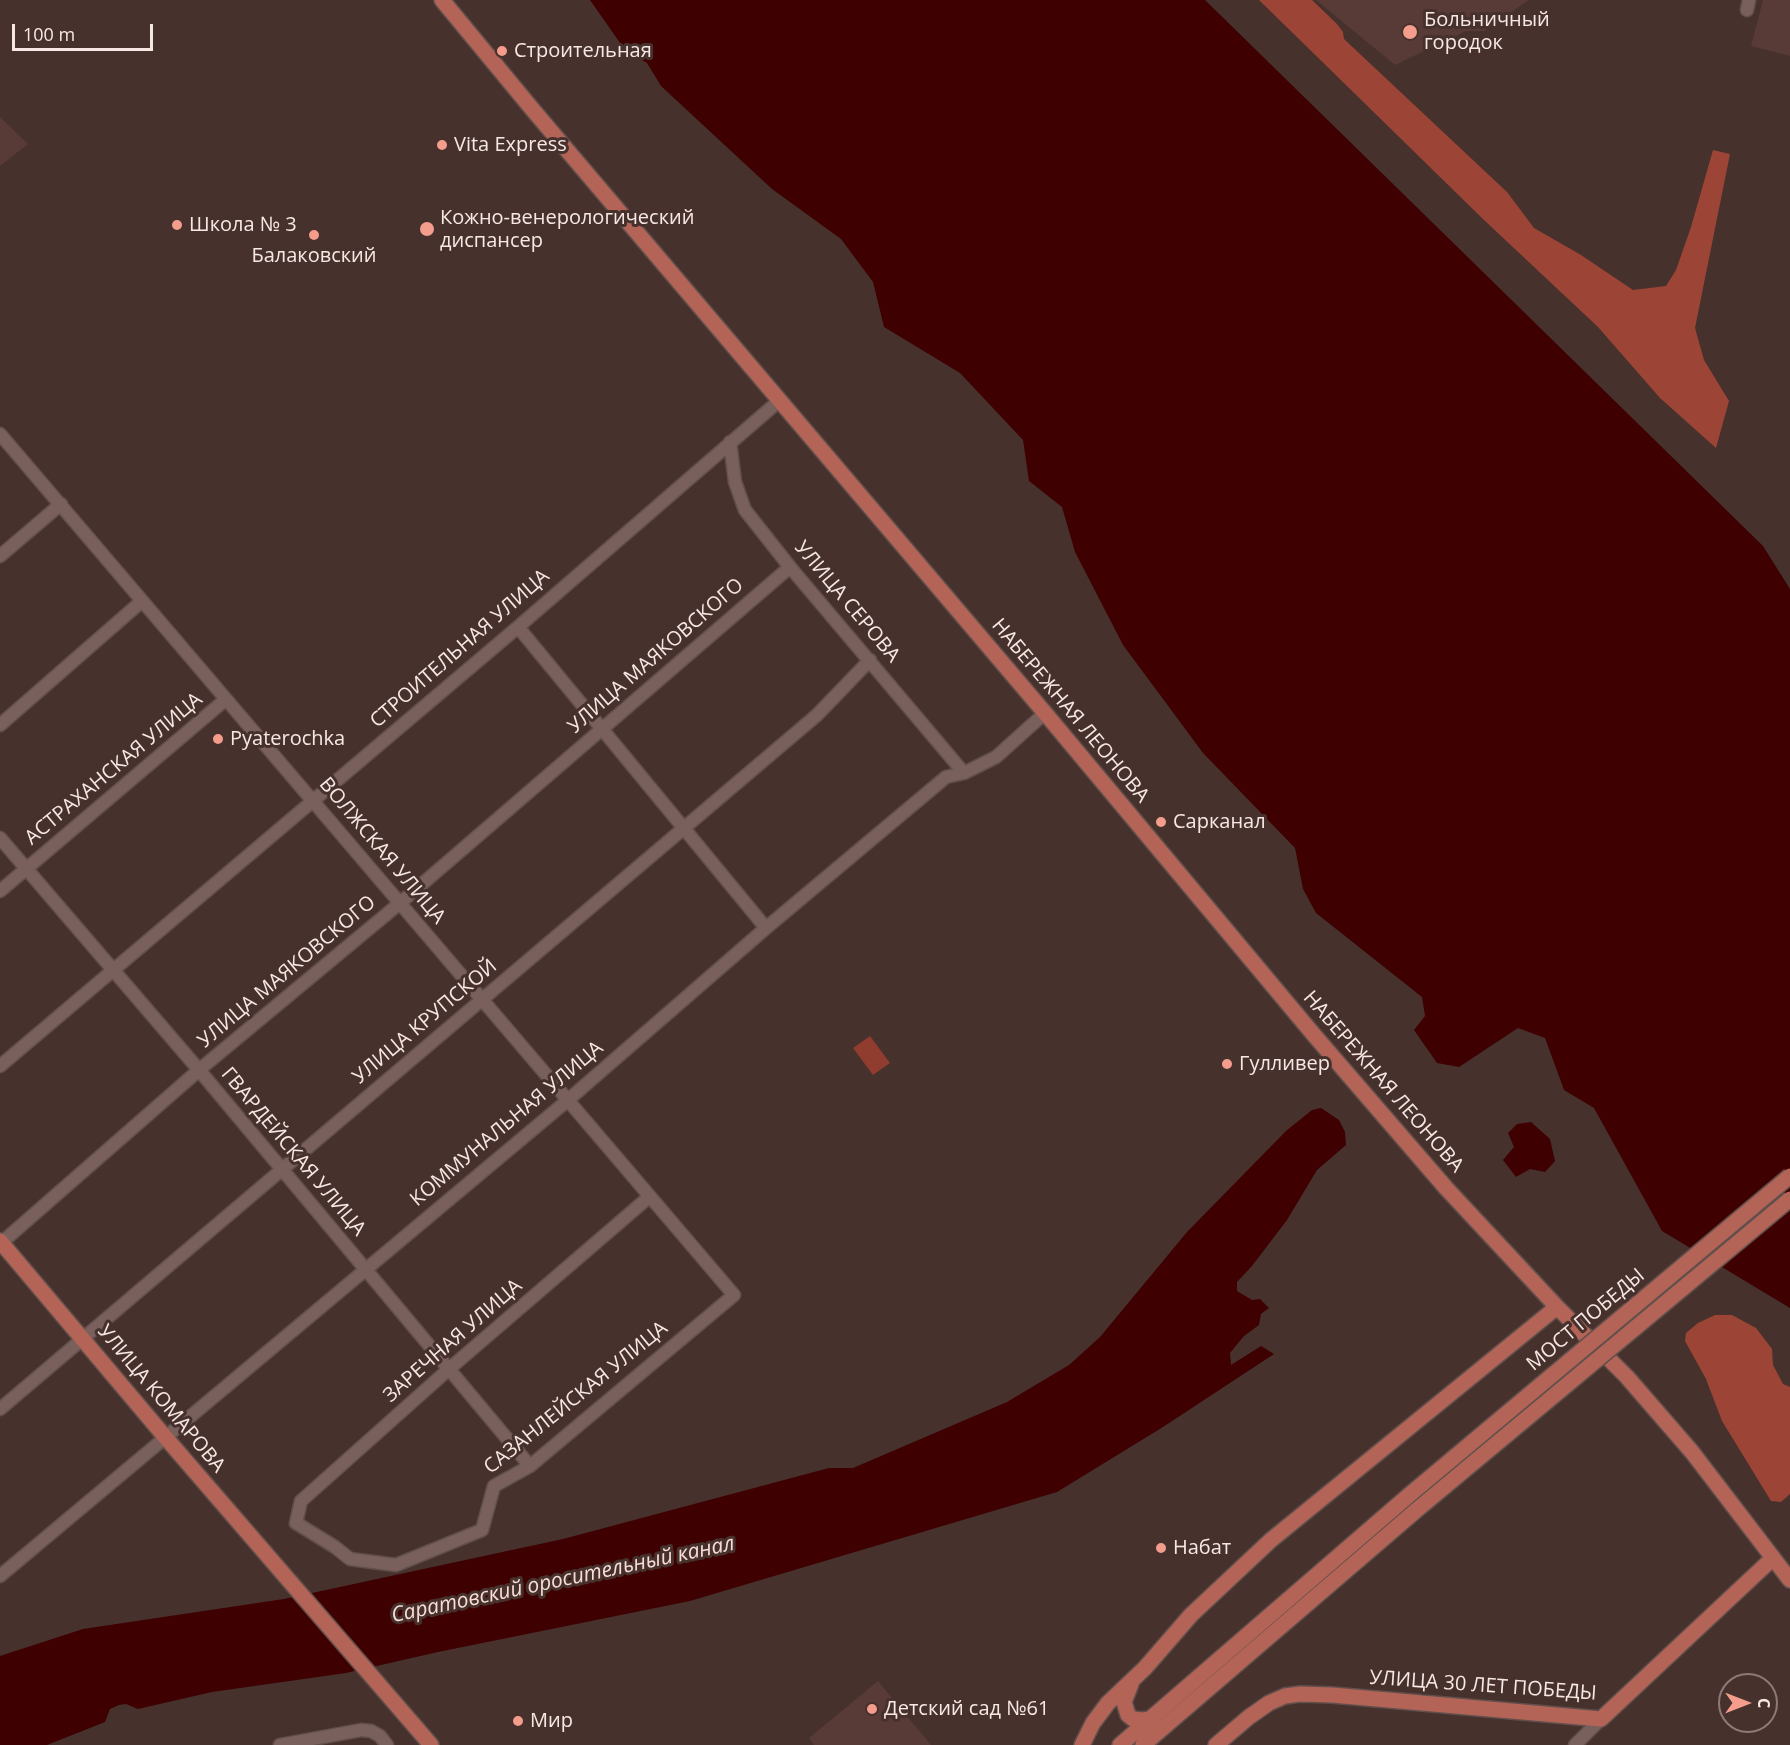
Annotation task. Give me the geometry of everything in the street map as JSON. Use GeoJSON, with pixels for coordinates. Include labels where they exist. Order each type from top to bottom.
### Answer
{"type":"FeatureCollection","features":[{"type":"Feature","properties":{"kind":"main road","name":"НАБЕРЕЖНАЯ ЛЕОНОВА"},"geometry":{"type":"LineString","coordinates":[[442,0],[1046,713],[1314,1035],[1446,1188],[1557,1307],[1627,1377],[1685,1444],[1790,1580]]}},
{"type":"Feature","properties":{"kind":"main road","name":"МОСТ ПОБЕДЫ"},"geometry":{"type":"LineString","coordinates":[[1158,1731],[1408,1496],[1790,1176]]}},
{"type":"Feature","properties":{"kind":"main road"},"geometry":{"type":"LineString","coordinates":[[1143,1745],[1419,1508],[1790,1199]]}},
{"type":"Feature","properties":{"kind":"main road","name":"УЛИЦА КОМАРОВА"},"geometry":{"type":"LineString","coordinates":[[1,1243],[398,1708]]}},
{"type":"Feature","properties":{"kind":"main road"},"geometry":{"type":"LineString","coordinates":[[1082,1745],[1093,1723],[1108,1703],[1145,1668],[1191,1615],[1271,1540],[1557,1307]]}},
{"type":"Feature","properties":{"kind":"main road","name":"УЛИЦА 30 ЛЕТ ПОБЕДЫ"},"geometry":{"type":"LineString","coordinates":[[1216,1745],[1269,1703],[1285,1696],[1300,1694],[1601,1719],[1773,1558]]}},
{"type":"Feature","properties":{"kind":"main road"},"geometry":{"type":"LineString","coordinates":[[1133,1680],[1125,1694],[1125,1709],[1133,1719],[1142,1720],[1158,1731]]}},
{"type":"Feature","properties":{"kind":"main road"},"geometry":{"type":"LineString","coordinates":[[398,1708],[425,1745]]}},
{"type":"Feature","properties":{"kind":"main road"},"geometry":{"type":"LineString","coordinates":[[398,1708],[431,1745]]}},
{"type":"Feature","properties":{"kind":"main road"},"geometry":{"type":"LineString","coordinates":[[1120,1745],[1158,1731]]}},
{"type":"Feature","properties":{"kind":"street","name":"СТРОИТЕЛЬНАЯ УЛИЦА"},"geometry":{"type":"LineString","coordinates":[[0,1066],[518,627],[780,400]]}},
{"type":"Feature","properties":{"kind":"street","name":"ВОЛЖСКАЯ УЛИЦА"},"geometry":{"type":"LineString","coordinates":[[0,434],[734,1294]]}},
{"type":"Feature","properties":{"kind":"street","name":"УЛИЦА СЕРОВА"},"geometry":{"type":"LineString","coordinates":[[730,442],[735,482],[745,510],[790,567],[964,773]]}},
{"type":"Feature","properties":{"kind":"street"},"geometry":{"type":"LineString","coordinates":[[0,556],[61,504]]}},
{"type":"Feature","properties":{"kind":"street","name":"УЛИЦА МАЯКОВСКОГО"},"geometry":{"type":"LineString","coordinates":[[1,1243],[199,1070],[400,903],[790,567]]}},
{"type":"Feature","properties":{"kind":"street"},"geometry":{"type":"LineString","coordinates":[[0,725],[142,601]]}},
{"type":"Feature","properties":{"kind":"street"},"geometry":{"type":"LineString","coordinates":[[518,627],[766,928]]}},
{"type":"Feature","properties":{"kind":"street","name":"УЛИЦА КРУПСКОЙ"},"geometry":{"type":"LineString","coordinates":[[0,1409],[817,715],[870,660]]}},
{"type":"Feature","properties":{"kind":"street","name":"АСТРАХАНСКАЯ УЛИЦА"},"geometry":{"type":"LineString","coordinates":[[0,891],[225,700]]}},
{"type":"Feature","properties":{"kind":"street","name":"КОММУНАЛЬНАЯ УЛИЦА"},"geometry":{"type":"LineString","coordinates":[[0,1576],[568,1100],[766,928],[946,777],[964,773],[996,757],[1046,713]]}},
{"type":"Feature","properties":{"kind":"street","name":"ГВАРДЕЙСКАЯ УЛИЦА"},"geometry":{"type":"LineString","coordinates":[[0,838],[199,1070],[530,1466]]}},
{"type":"Feature","properties":{"kind":"street","name":"ЗАРЕЧНАЯ УЛИЦА"},"geometry":{"type":"LineString","coordinates":[[296,1523],[301,1501],[449,1369],[649,1197]]}},
{"type":"Feature","properties":{"kind":"street","name":"САЗАНЛЕЙСКАЯ УЛИЦА"},"geometry":{"type":"LineString","coordinates":[[296,1523],[335,1546],[350,1559],[396,1565],[482,1530],[494,1486],[530,1466],[734,1294]]}},
{"type":"Feature","properties":{"kind":"street"},"geometry":{"type":"LineString","coordinates":[[1575,1745],[1601,1719]]}},
{"type":"Feature","properties":{"kind":"street"},"geometry":{"type":"LineString","coordinates":[[280,1745],[361,1730],[371,1731],[380,1736],[387,1745]]}},
{"type":"Feature","properties":{"kind":"shaded area"},"geometry":{"type":"Polygon","coordinates":[[[1259,0],[1312,0],[1337,24],[1343,32],[1344,39],[1507,192],[1534,228],[1581,255],[1633,290],[1666,286],[1676,270],[1691,227],[1713,150],[1730,154],[1695,328],[1704,360],[1729,401],[1716,448],[1660,398],[1598,327],[1484,220],[1259,0]]]}},
{"type":"Feature","properties":{"kind":"shaded area","name":"Больничный городок"},"geometry":{"type":"Polygon","coordinates":[[[1316,0],[1529,0],[1484,31],[1466,31],[1395,65],[1316,0]]]}},
{"type":"Feature","properties":{"kind":"shaded area"},"geometry":{"type":"Polygon","coordinates":[[[1763,0],[1790,0],[1790,56],[1751,46],[1763,0]]]}},
{"type":"Feature","properties":{"kind":"shaded area"},"geometry":{"type":"Polygon","coordinates":[[[0,117],[28,144],[0,166],[0,117]]]}},
{"type":"Feature","properties":{"kind":"shaded area"},"geometry":{"type":"Polygon","coordinates":[[[870,1036],[890,1063],[873,1075],[853,1048],[870,1036]]]}},
{"type":"Feature","properties":{"kind":"shaded area"},"geometry":{"type":"Polygon","coordinates":[[[1715,1315],[1732,1315],[1756,1328],[1772,1349],[1773,1365],[1783,1384],[1790,1387],[1790,1494],[1781,1502],[1771,1501],[1722,1421],[1706,1379],[1685,1341],[1686,1333],[1698,1323],[1715,1315]]]}},
{"type":"Feature","properties":{"kind":"shaded area","name":"Детский сад №61"},"geometry":{"type":"Polygon","coordinates":[[[878,1681],[931,1745],[814,1745],[809,1738],[878,1681]]]}},
{"type":"Feature","properties":{"kind":"water"},"geometry":{"type":"Polygon","coordinates":[[[590,0],[1205,0],[1763,546],[1790,589],[1790,1308],[1662,1231],[1594,1108],[1564,1090],[1545,1038],[1518,1028],[1459,1067],[1437,1063],[1414,1030],[1425,1016],[1422,997],[1316,913],[1303,889],[1295,848],[1203,753],[1123,645],[1075,552],[1062,507],[1029,481],[1023,440],[960,373],[884,327],[873,282],[841,239],[772,189],[661,86],[647,63],[625,50],[590,0]]]}},
{"type":"Feature","properties":{"kind":"water","name":"Саратовский оросительный канал"},"geometry":{"type":"Polygon","coordinates":[[[1321,1108],[1339,1120],[1345,1132],[1346,1145],[1317,1170],[1287,1220],[1237,1282],[1237,1291],[1252,1300],[1260,1299],[1269,1308],[1261,1314],[1259,1325],[1244,1336],[1230,1353],[1231,1365],[1261,1346],[1274,1354],[1163,1427],[1057,1492],[690,1601],[346,1673],[212,1692],[138,1709],[126,1704],[119,1705],[110,1709],[105,1722],[47,1745],[0,1745],[0,1656],[83,1629],[284,1599],[563,1539],[829,1468],[853,1468],[1007,1402],[1069,1365],[1100,1337],[1187,1232],[1286,1131],[1312,1110],[1321,1108]]]}},
{"type":"Feature","properties":{"kind":"water"},"geometry":{"type":"Polygon","coordinates":[[[1531,1122],[1550,1139],[1555,1161],[1545,1172],[1530,1169],[1516,1177],[1503,1160],[1514,1147],[1508,1133],[1517,1124],[1531,1122]]]}},
{"type":"Feature","properties":{"kind":"place","name":"Больничный городок"},"geometry":{"type":"Point","coordinates":[1410,32]}},
{"type":"Feature","properties":{"kind":"place","name":"Строительная"},"geometry":{"type":"Point","coordinates":[502,51]}},
{"type":"Feature","properties":{"kind":"place","name":"Vita Express"},"geometry":{"type":"Point","coordinates":[442,145]}},
{"type":"Feature","properties":{"kind":"place","name":"Школа № 3"},"geometry":{"type":"Point","coordinates":[177,225]}},
{"type":"Feature","properties":{"kind":"place","name":"Кожно-венерологический диспансер"},"geometry":{"type":"Point","coordinates":[427,229]}},
{"type":"Feature","properties":{"kind":"place","name":"Балаковский"},"geometry":{"type":"Point","coordinates":[314,235]}},
{"type":"Feature","properties":{"kind":"place","name":"Pyaterochka"},"geometry":{"type":"Point","coordinates":[218,739]}},
{"type":"Feature","properties":{"kind":"place","name":"Сарканал"},"geometry":{"type":"Point","coordinates":[1161,822]}},
{"type":"Feature","properties":{"kind":"place","name":"Гулливер"},"geometry":{"type":"Point","coordinates":[1227,1064]}},
{"type":"Feature","properties":{"kind":"place","name":"Набат"},"geometry":{"type":"Point","coordinates":[1161,1548]}},
{"type":"Feature","properties":{"kind":"place","name":"Детский сад №61"},"geometry":{"type":"Point","coordinates":[872,1709]}},
{"type":"Feature","properties":{"kind":"place","name":"Мир"},"geometry":{"type":"Point","coordinates":[518,1721]}}]}
